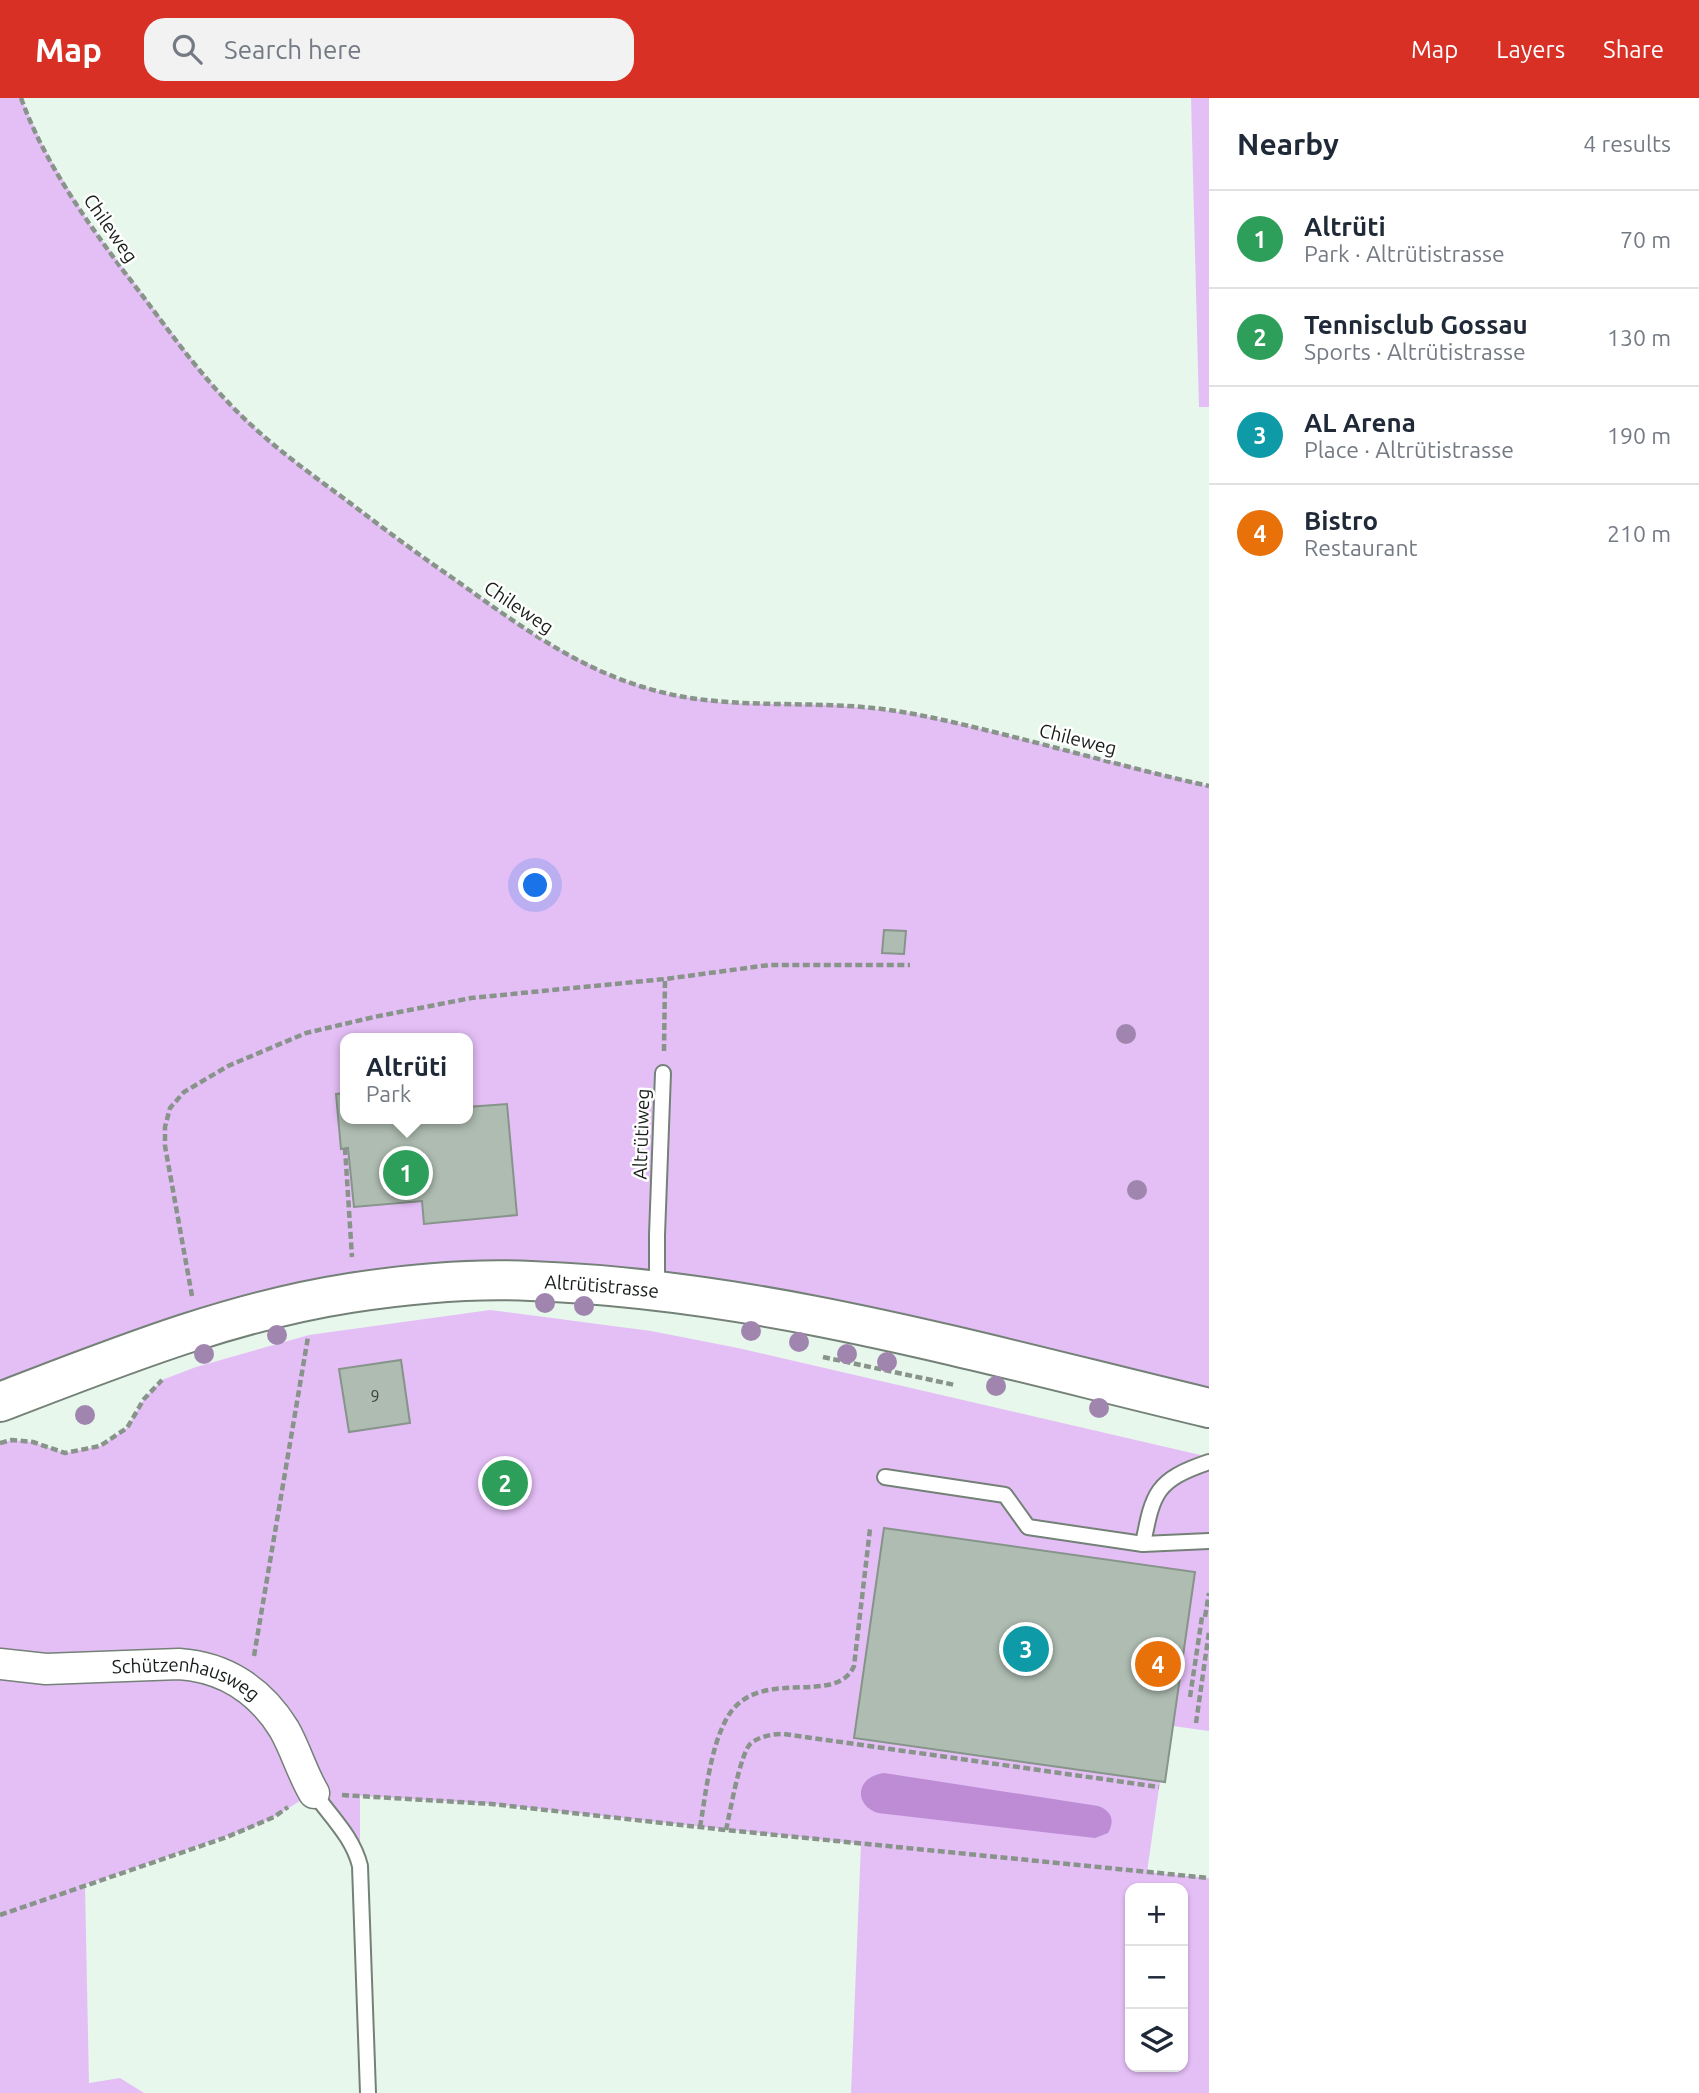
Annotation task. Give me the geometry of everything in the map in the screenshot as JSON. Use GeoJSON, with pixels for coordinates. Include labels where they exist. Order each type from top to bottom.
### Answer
{"type":"FeatureCollection","features":[{"type":"Feature","properties":{"kind":"street","name":"Altrütistrasse"},"geometry":{"type":"LineString","coordinates":[[0,1402],[188,1331],[298,1303],[354,1293],[464,1282],[530,1280],[657,1290],[848,1322],[1209,1408]]}},
{"type":"Feature","properties":{"kind":"street","name":"Schützenhausweg"},"geometry":{"type":"LineString","coordinates":[[0,1664],[46,1669],[179,1664],[197,1665],[223,1674],[248,1688],[266,1705],[284,1729],[314,1793]]}},
{"type":"Feature","properties":{"kind":"lane","name":"Altrütiweg"},"geometry":{"type":"LineString","coordinates":[[657,1290],[663,1073]]}},
{"type":"Feature","properties":{"kind":"lane"},"geometry":{"type":"LineString","coordinates":[[1143,1544],[1152,1504],[1162,1486],[1181,1473],[1209,1462]]}},
{"type":"Feature","properties":{"kind":"lane"},"geometry":{"type":"LineString","coordinates":[[884,1477],[1004,1495],[1028,1527],[1143,1544],[1209,1541]]}},
{"type":"Feature","properties":{"kind":"lane"},"geometry":{"type":"LineString","coordinates":[[314,1793],[350,1839],[360,1866],[368,2093]]}},
{"type":"Feature","properties":{"kind":"path","name":"Chileweg"},"geometry":{"type":"LineString","coordinates":[[21,98],[44,150],[89,223],[225,399],[268,440],[303,468],[436,567],[551,645],[616,678],[668,694],[725,703],[847,706],[911,713],[1209,786]]}},
{"type":"Feature","properties":{"kind":"path"},"geometry":{"type":"LineString","coordinates":[[190,1286],[165,1146],[165,1128],[170,1108],[184,1092],[228,1066],[306,1033],[471,998],[665,979],[769,965],[910,965]]}},
{"type":"Feature","properties":{"kind":"path","name":"Altrütiweg"},"geometry":{"type":"LineString","coordinates":[[663,1073],[665,979]]}},
{"type":"Feature","properties":{"kind":"path"},"geometry":{"type":"LineString","coordinates":[[345,1148],[354,1293]]}},
{"type":"Feature","properties":{"kind":"path"},"geometry":{"type":"LineString","coordinates":[[297,1338],[319,1333]]}},
{"type":"Feature","properties":{"kind":"path"},"geometry":{"type":"LineString","coordinates":[[248,1688],[309,1335]]}},
{"type":"Feature","properties":{"kind":"path"},"geometry":{"type":"LineString","coordinates":[[819,1356],[967,1388]]}},
{"type":"Feature","properties":{"kind":"path"},"geometry":{"type":"LineString","coordinates":[[0,1443],[12,1440],[33,1442],[65,1453],[100,1446],[127,1428],[144,1399],[162,1380],[174,1375]]}},
{"type":"Feature","properties":{"kind":"path"},"geometry":{"type":"LineString","coordinates":[[700,1827],[716,1746],[733,1709],[761,1690],[832,1684],[851,1672],[854,1666],[870,1528]]}},
{"type":"Feature","properties":{"kind":"path"},"geometry":{"type":"LineString","coordinates":[[1190,1698],[1202,1616],[1207,1618],[1209,1592]]}},
{"type":"Feature","properties":{"kind":"path"},"geometry":{"type":"LineString","coordinates":[[1196,1723],[1206,1675],[1209,1632]]}},
{"type":"Feature","properties":{"kind":"path"},"geometry":{"type":"LineString","coordinates":[[726,1830],[747,1748],[771,1734],[1159,1787]]}},
{"type":"Feature","properties":{"kind":"path"},"geometry":{"type":"LineString","coordinates":[[0,1915],[251,1828],[314,1793],[492,1804],[1209,1878]]}},
{"type":"Feature","properties":{"kind":"shaded area"},"geometry":{"type":"Polygon","coordinates":[[[0,98],[21,98],[45,150],[89,223],[225,399],[268,440],[303,468],[425,559],[551,645],[616,678],[668,694],[725,703],[836,705],[911,713],[1209,786],[1209,1408],[742,1304],[354,1293],[0,1402],[0,98]]]}},
{"type":"Feature","properties":{"kind":"shaded area"},"geometry":{"type":"Polygon","coordinates":[[[1191,98],[1209,98],[1209,407],[1199,407],[1191,98]]]}},
{"type":"Feature","properties":{"kind":"shaded area"},"geometry":{"type":"Polygon","coordinates":[[[490,1310],[651,1331],[738,1348],[1209,1457],[1209,1731],[1173,1726],[1195,1572],[885,1528],[1160,1781],[1147,1872],[1209,1878],[1209,2093],[851,2093],[861,1844],[492,1804],[360,1796],[360,1866],[313,1793],[251,1828],[85,1885],[89,2083],[120,2078],[144,2093],[0,2093],[0,1443],[12,1440],[33,1442],[65,1453],[100,1446],[127,1428],[144,1399],[162,1380],[196,1367],[309,1335],[490,1310]]]}},
{"type":"Feature","properties":{"kind":"shaded area"},"geometry":{"type":"Polygon","coordinates":[[[884,1773],[1098,1806],[1109,1814],[1111,1824],[1108,1833],[1095,1838],[878,1813],[864,1803],[861,1791],[868,1779],[884,1773]]]}},
{"type":"Feature","properties":{"kind":"building"},"geometry":{"type":"Polygon","coordinates":[[[884,930],[906,931],[904,954],[882,953],[884,930]]]}},
{"type":"Feature","properties":{"kind":"building"},"geometry":{"type":"Polygon","coordinates":[[[336,1094],[340,1094],[340,1124],[473,1124],[473,1107],[507,1104],[517,1215],[424,1224],[422,1201],[354,1207],[348,1148],[341,1149],[336,1094]]]}},
{"type":"Feature","properties":{"kind":"building"},"geometry":{"type":"Polygon","coordinates":[[[401,1360],[410,1423],[349,1432],[339,1369],[401,1360]]]}},
{"type":"Feature","properties":{"kind":"building"},"geometry":{"type":"Polygon","coordinates":[[[884,1528],[1195,1572],[1165,1782],[854,1738],[884,1528]]]}},
{"type":"Feature","properties":{"kind":"place","name":"Altrüti"},"geometry":{"type":"Point","coordinates":[406,1173]}},
{"type":"Feature","properties":{"kind":"place","name":"Tennisclub Gossau"},"geometry":{"type":"Point","coordinates":[505,1483]}},
{"type":"Feature","properties":{"kind":"place","name":"AL Arena"},"geometry":{"type":"Point","coordinates":[1026,1649]}},
{"type":"Feature","properties":{"kind":"place","name":"Bistro"},"geometry":{"type":"Point","coordinates":[1158,1664]}}]}
